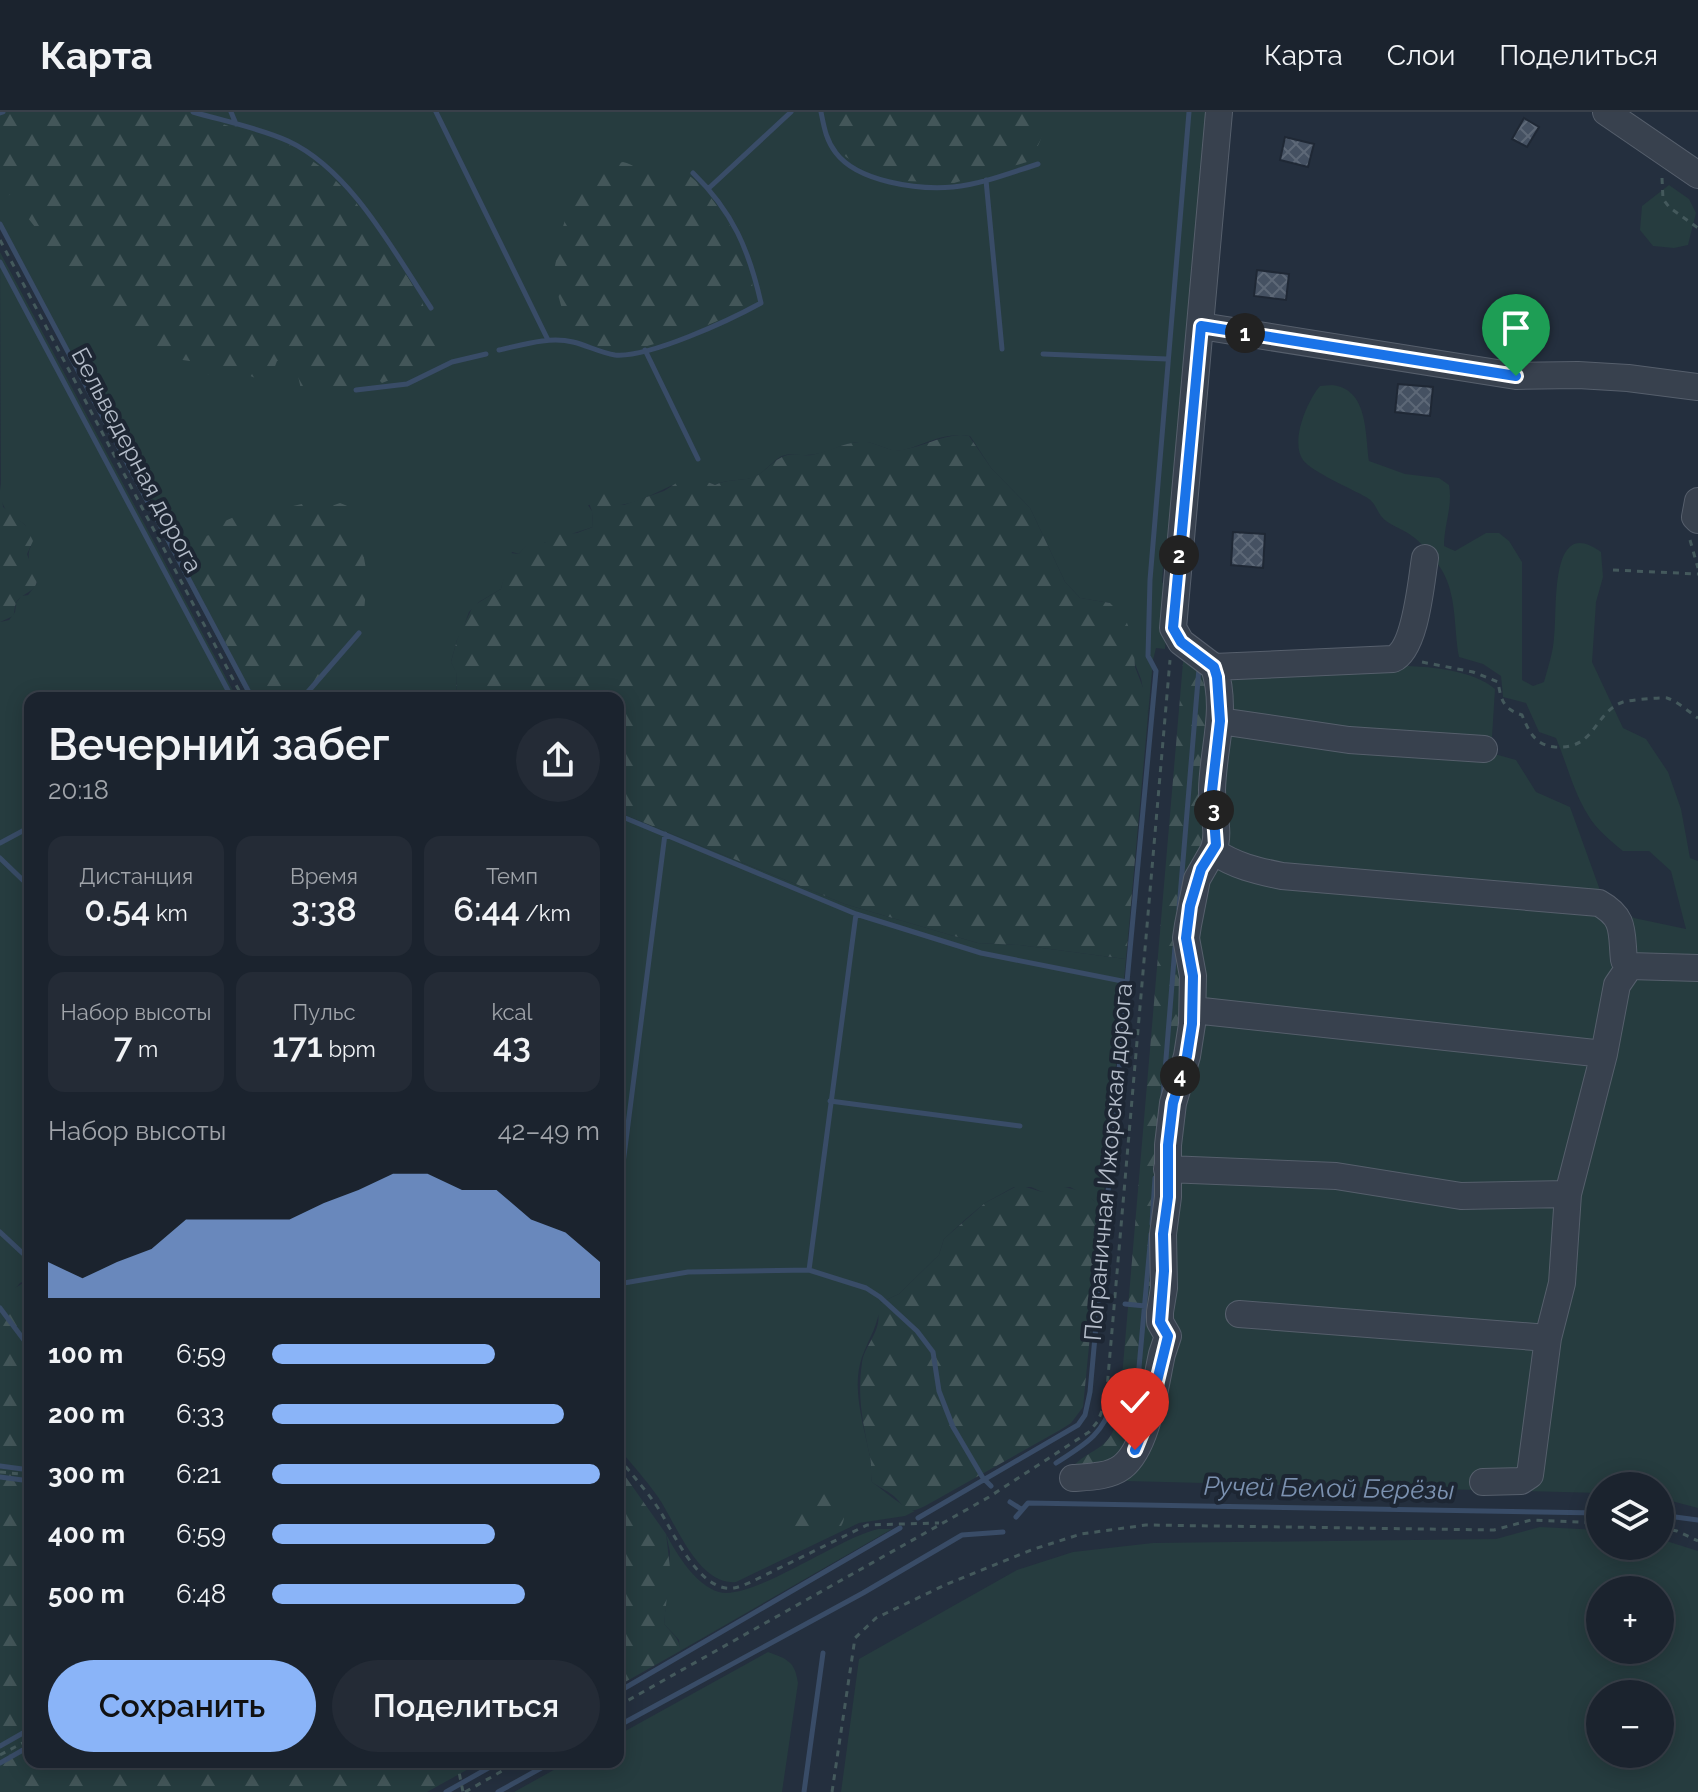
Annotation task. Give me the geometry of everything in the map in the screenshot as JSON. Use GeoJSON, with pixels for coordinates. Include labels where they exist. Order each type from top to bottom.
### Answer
{"type":"FeatureCollection","features":[{"type":"Feature","properties":{"kind":"street"},"geometry":{"type":"LineString","coordinates":[[1073,1478],[1111,1473],[1124,1466],[1135,1450],[1148,1418],[1168,1336],[1160,1322],[1167,1169],[1173,1103],[1191,1038],[1193,1010],[1193,976],[1186,938],[1197,879],[1213,851],[1216,838],[1213,783],[1220,721],[1217,677],[1214,667],[1181,642],[1173,628],[1219,112]]}},
{"type":"Feature","properties":{"kind":"street"},"geometry":{"type":"LineString","coordinates":[[1606,112],[1698,175]]}},
{"type":"Feature","properties":{"kind":"street"},"geometry":{"type":"LineString","coordinates":[[1201,326],[1516,376],[1591,375],[1698,387]]}},
{"type":"Feature","properties":{"kind":"street"},"geometry":{"type":"LineString","coordinates":[[1698,501],[1694,510],[1698,520]]}},
{"type":"Feature","properties":{"kind":"street"},"geometry":{"type":"LineString","coordinates":[[1214,667],[1393,659],[1399,656],[1408,642],[1425,558]]}},
{"type":"Feature","properties":{"kind":"street"},"geometry":{"type":"LineString","coordinates":[[1220,721],[1349,740],[1484,749]]}},
{"type":"Feature","properties":{"kind":"street"},"geometry":{"type":"LineString","coordinates":[[1213,851],[1237,866],[1282,876],[1599,903],[1615,912],[1620,923],[1624,960],[1630,966],[1698,968]]}},
{"type":"Feature","properties":{"kind":"street"},"geometry":{"type":"LineString","coordinates":[[1483,1482],[1521,1481],[1530,1475],[1548,1338],[1562,1283],[1568,1194],[1604,1054],[1617,985],[1630,966]]}},
{"type":"Feature","properties":{"kind":"street"},"geometry":{"type":"LineString","coordinates":[[1193,1010],[1604,1054]]}},
{"type":"Feature","properties":{"kind":"street"},"geometry":{"type":"LineString","coordinates":[[1167,1169],[1336,1176],[1461,1196],[1568,1194]]}},
{"type":"Feature","properties":{"kind":"street"},"geometry":{"type":"LineString","coordinates":[[1239,1314],[1548,1338]]}},
{"type":"Feature","properties":{"kind":"path"},"geometry":{"type":"LineString","coordinates":[[1662,151],[1663,199],[1698,228]]}},
{"type":"Feature","properties":{"kind":"path","name":"Бельведерная дорога"},"geometry":{"type":"LineString","coordinates":[[0,240],[240,692]]}},
{"type":"Feature","properties":{"kind":"path"},"geometry":{"type":"LineString","coordinates":[[1613,570],[1698,574]]}},
{"type":"Feature","properties":{"kind":"path"},"geometry":{"type":"LineString","coordinates":[[1393,659],[1449,666],[1498,682],[1502,704],[1522,715],[1530,733],[1541,744],[1548,746],[1571,747],[1580,743],[1623,702],[1666,698],[1698,718]]}},
{"type":"Feature","properties":{"kind":"path","name":"Пограничная Ижорская дорога"},"geometry":{"type":"LineString","coordinates":[[624,1703],[999,1491],[1089,1432],[1103,1411],[1167,682]]}},
{"type":"Feature","properties":{"kind":"path"},"geometry":{"type":"LineString","coordinates":[[624,1465],[659,1510],[693,1565],[714,1584],[725,1588],[751,1582],[867,1525],[942,1523]]}},
{"type":"Feature","properties":{"kind":"path"},"geometry":{"type":"LineString","coordinates":[[0,1472],[24,1474]]}},
{"type":"Feature","properties":{"kind":"path"},"geometry":{"type":"LineString","coordinates":[[832,1792],[855,1638],[876,1618],[947,1584],[1031,1550],[1081,1534],[1146,1525],[1494,1530],[1531,1520],[1586,1522]]}},
{"type":"Feature","properties":{"kind":"path"},"geometry":{"type":"LineString","coordinates":[[1674,1530],[1698,1541]]}},
{"type":"Feature","properties":{"kind":"path"},"geometry":{"type":"LineString","coordinates":[[0,1755],[24,1742]]}},
{"type":"Feature","properties":{"kind":"path"},"geometry":{"type":"LineString","coordinates":[[458,1768],[464,1792],[507,1768]]}},
{"type":"Feature","properties":{"kind":"green space"},"geometry":{"type":"Polygon","coordinates":[[[0,112],[1214,112],[1172,537],[1165,540],[1162,582],[1170,589],[1165,649],[1156,648],[1148,715],[1141,679],[1110,603],[1080,598],[1065,582],[1030,508],[991,468],[970,436],[960,435],[903,450],[861,442],[814,454],[786,455],[752,478],[715,485],[692,480],[626,504],[588,505],[592,511],[593,527],[544,543],[528,544],[519,554],[512,552],[501,589],[469,612],[451,662],[457,673],[456,692],[246,692],[0,228],[0,112]]]}},
{"type":"Feature","properties":{"kind":"green space"},"geometry":{"type":"Polygon","coordinates":[[[6,112],[87,112],[93,116],[99,112],[185,112],[291,146],[325,170],[352,197],[418,292],[425,310],[440,323],[445,344],[444,358],[426,374],[402,375],[382,383],[376,377],[368,377],[354,389],[344,391],[319,380],[312,388],[301,389],[296,367],[287,359],[277,361],[271,377],[260,380],[238,371],[207,374],[194,361],[173,358],[140,345],[108,316],[91,307],[87,292],[68,280],[68,266],[49,253],[37,250],[35,227],[24,213],[20,195],[13,192],[8,196],[0,191],[0,115],[6,112]]]}},
{"type":"Feature","properties":{"kind":"green space"},"geometry":{"type":"Polygon","coordinates":[[[823,112],[1045,112],[1045,124],[1041,139],[1027,162],[954,183],[906,181],[879,177],[846,157],[831,139],[823,112]]]}},
{"type":"Feature","properties":{"kind":"green space"},"geometry":{"type":"Polygon","coordinates":[[[623,162],[652,173],[678,171],[699,184],[723,215],[744,255],[753,291],[750,305],[686,334],[633,349],[599,346],[568,330],[553,277],[569,187],[584,172],[623,162]]]}},
{"type":"Feature","properties":{"kind":"green space"},"geometry":{"type":"Polygon","coordinates":[[[1669,185],[1689,199],[1696,213],[1688,245],[1674,248],[1653,246],[1640,230],[1642,206],[1669,185]]]}},
{"type":"Feature","properties":{"kind":"green space"},"geometry":{"type":"Polygon","coordinates":[[[0,252],[234,692],[24,692],[24,1281],[0,1307],[0,622],[9,620],[21,596],[28,595],[37,583],[29,560],[31,546],[25,525],[6,511],[1,500],[0,252]]]}},
{"type":"Feature","properties":{"kind":"green space"},"geometry":{"type":"Polygon","coordinates":[[[1320,386],[1344,388],[1358,403],[1365,425],[1369,461],[1405,474],[1439,478],[1449,485],[1444,546],[1455,551],[1486,533],[1499,533],[1509,541],[1522,562],[1522,680],[1533,686],[1544,682],[1553,644],[1559,571],[1564,555],[1572,545],[1584,543],[1601,552],[1603,577],[1596,602],[1592,662],[1623,728],[1646,739],[1668,772],[1681,809],[1690,858],[1698,861],[1698,1508],[1674,1502],[1674,1472],[1586,1472],[1586,1493],[1125,1481],[1133,1462],[1164,1321],[1193,943],[1222,678],[1364,666],[1441,669],[1472,676],[1495,689],[1491,753],[1516,760],[1536,792],[1570,807],[1601,893],[1634,918],[1686,929],[1671,871],[1649,851],[1623,851],[1599,830],[1578,796],[1556,738],[1539,732],[1526,703],[1503,697],[1501,676],[1483,664],[1459,657],[1454,608],[1444,573],[1437,563],[1419,541],[1384,519],[1369,499],[1323,475],[1303,460],[1299,452],[1299,433],[1305,411],[1320,386]]]}},
{"type":"Feature","properties":{"kind":"green space"},"geometry":{"type":"Polygon","coordinates":[[[969,436],[991,468],[1030,508],[1065,582],[1080,598],[1110,603],[1125,618],[1133,638],[1135,667],[1145,693],[1148,715],[1126,959],[1020,945],[978,943],[845,904],[624,814],[624,692],[456,692],[457,674],[451,662],[457,640],[473,606],[501,589],[505,573],[503,552],[519,554],[532,538],[544,543],[552,535],[577,533],[593,527],[587,498],[591,493],[601,491],[616,503],[624,505],[664,491],[693,476],[715,485],[751,478],[789,455],[812,455],[859,442],[901,450],[944,438],[969,436]]]}},
{"type":"Feature","properties":{"kind":"green space"},"geometry":{"type":"Polygon","coordinates":[[[0,483],[3,507],[25,525],[33,541],[27,554],[37,579],[34,587],[18,600],[13,616],[0,622],[0,483]]]}},
{"type":"Feature","properties":{"kind":"green space"},"geometry":{"type":"Polygon","coordinates":[[[306,503],[326,508],[340,503],[350,507],[367,575],[364,613],[357,632],[317,679],[299,692],[252,692],[185,566],[185,553],[194,538],[210,535],[225,521],[254,508],[276,510],[306,503]]]}},
{"type":"Feature","properties":{"kind":"green space"},"geometry":{"type":"Polygon","coordinates":[[[1184,651],[1208,668],[1209,805],[1184,954],[1164,1337],[1127,1456],[1069,1472],[1110,1437],[1119,1413],[1184,651]]]}},
{"type":"Feature","properties":{"kind":"green space"},"geometry":{"type":"Polygon","coordinates":[[[624,814],[845,904],[978,943],[1020,945],[1126,959],[1102,1213],[1093,1200],[1070,1187],[1042,1192],[1031,1187],[1014,1187],[985,1203],[967,1218],[944,1239],[939,1255],[899,1294],[880,1303],[876,1325],[862,1357],[858,1382],[871,1460],[871,1479],[905,1507],[915,1511],[905,1516],[859,1523],[736,1582],[722,1581],[699,1564],[644,1478],[624,1455],[624,814]]]}},
{"type":"Feature","properties":{"kind":"green space"},"geometry":{"type":"Polygon","coordinates":[[[1019,1185],[1042,1192],[1059,1188],[1076,1190],[1092,1199],[1102,1213],[1083,1407],[1071,1423],[1060,1430],[925,1506],[909,1510],[871,1479],[860,1388],[864,1356],[878,1324],[877,1310],[880,1303],[899,1294],[939,1255],[944,1239],[985,1203],[1019,1185]]]}},
{"type":"Feature","properties":{"kind":"green space"},"geometry":{"type":"Polygon","coordinates":[[[24,1283],[24,1768],[470,1768],[427,1792],[0,1792],[0,1307],[10,1291],[24,1283]]]}},
{"type":"Feature","properties":{"kind":"green space"},"geometry":{"type":"Polygon","coordinates":[[[624,1474],[666,1534],[670,1568],[664,1624],[677,1640],[680,1651],[624,1683],[624,1474]]]}},
{"type":"Feature","properties":{"kind":"green space"},"geometry":{"type":"Polygon","coordinates":[[[828,1492],[839,1501],[844,1512],[842,1525],[832,1535],[818,1531],[803,1535],[790,1533],[780,1526],[788,1515],[810,1511],[816,1498],[828,1492]]]}},
{"type":"Feature","properties":{"kind":"green space"},"geometry":{"type":"Polygon","coordinates":[[[1540,1527],[1586,1529],[1586,1560],[1674,1560],[1674,1543],[1698,1551],[1698,1792],[841,1792],[859,1659],[1017,1570],[1073,1552],[1153,1543],[1496,1539],[1540,1527]]]}},
{"type":"Feature","properties":{"kind":"green space"},"geometry":{"type":"Polygon","coordinates":[[[878,1529],[892,1529],[680,1651],[679,1640],[664,1624],[670,1552],[666,1534],[688,1568],[702,1583],[719,1592],[734,1592],[773,1578],[878,1529]]]}},
{"type":"Feature","properties":{"kind":"green space"},"geometry":{"type":"Polygon","coordinates":[[[768,1652],[789,1662],[795,1670],[798,1683],[782,1792],[514,1792],[557,1768],[624,1768],[624,1732],[768,1652]]]}},
{"type":"Feature","properties":{"kind":"building"},"geometry":{"type":"Polygon","coordinates":[[[1524,118],[1539,127],[1527,147],[1512,139],[1524,118]]]}},
{"type":"Feature","properties":{"kind":"building"},"geometry":{"type":"Polygon","coordinates":[[[1285,137],[1314,144],[1308,167],[1280,160],[1285,137]]]}},
{"type":"Feature","properties":{"kind":"building"},"geometry":{"type":"Polygon","coordinates":[[[1257,270],[1289,274],[1286,300],[1254,296],[1257,270]]]}},
{"type":"Feature","properties":{"kind":"building"},"geometry":{"type":"Polygon","coordinates":[[[1398,384],[1433,387],[1430,416],[1395,412],[1398,384]]]}},
{"type":"Feature","properties":{"kind":"building"},"geometry":{"type":"Polygon","coordinates":[[[1233,532],[1265,534],[1263,568],[1231,565],[1233,532]]]}},
{"type":"Feature","properties":{"kind":"waterway"},"geometry":{"type":"LineString","coordinates":[[193,112],[288,141],[332,171],[369,214],[431,308]]}},
{"type":"Feature","properties":{"kind":"waterway"},"geometry":{"type":"LineString","coordinates":[[231,112],[236,124]]}},
{"type":"Feature","properties":{"kind":"waterway"},"geometry":{"type":"LineString","coordinates":[[436,112],[548,340]]}},
{"type":"Feature","properties":{"kind":"waterway"},"geometry":{"type":"LineString","coordinates":[[709,188],[791,112]]}},
{"type":"Feature","properties":{"kind":"waterway"},"geometry":{"type":"LineString","coordinates":[[821,112],[824,128],[836,153],[859,171],[890,182],[953,187],[985,181],[1038,164]]}},
{"type":"Feature","properties":{"kind":"waterway"},"geometry":{"type":"LineString","coordinates":[[1127,982],[1156,671],[1148,656],[1150,580],[1189,112]]}},
{"type":"Feature","properties":{"kind":"waterway"},"geometry":{"type":"LineString","coordinates":[[499,350],[555,340],[573,342],[615,355],[648,351],[730,319],[761,303],[738,233],[719,202],[693,173]]}},
{"type":"Feature","properties":{"kind":"waterway"},"geometry":{"type":"LineString","coordinates":[[986,180],[1002,349]]}},
{"type":"Feature","properties":{"kind":"waterway"},"geometry":{"type":"LineString","coordinates":[[0,224],[249,692]]}},
{"type":"Feature","properties":{"kind":"waterway"},"geometry":{"type":"LineString","coordinates":[[0,262],[229,692]]}},
{"type":"Feature","properties":{"kind":"waterway"},"geometry":{"type":"LineString","coordinates":[[645,350],[698,459]]}},
{"type":"Feature","properties":{"kind":"waterway"},"geometry":{"type":"LineString","coordinates":[[356,390],[407,384],[452,362],[486,354]]}},
{"type":"Feature","properties":{"kind":"waterway"},"geometry":{"type":"LineString","coordinates":[[1043,354],[1167,359]]}},
{"type":"Feature","properties":{"kind":"waterway"},"geometry":{"type":"LineString","coordinates":[[308,692],[359,633]]}},
{"type":"Feature","properties":{"kind":"waterway"},"geometry":{"type":"LineString","coordinates":[[1179,909],[1199,668]]}},
{"type":"Feature","properties":{"kind":"waterway"},"geometry":{"type":"LineString","coordinates":[[624,817],[856,914],[981,953],[1127,982],[1090,1392],[1085,1415],[1078,1425],[918,1518]]}},
{"type":"Feature","properties":{"kind":"waterway"},"geometry":{"type":"LineString","coordinates":[[0,843],[24,830]]}},
{"type":"Feature","properties":{"kind":"waterway"},"geometry":{"type":"LineString","coordinates":[[624,1156],[665,834]]}},
{"type":"Feature","properties":{"kind":"waterway"},"geometry":{"type":"LineString","coordinates":[[0,858],[24,881]]}},
{"type":"Feature","properties":{"kind":"waterway"},"geometry":{"type":"LineString","coordinates":[[809,1270],[856,914]]}},
{"type":"Feature","properties":{"kind":"waterway"},"geometry":{"type":"LineString","coordinates":[[1163,1096],[1175,947]]}},
{"type":"Feature","properties":{"kind":"waterway"},"geometry":{"type":"LineString","coordinates":[[830,1101],[1020,1126]]}},
{"type":"Feature","properties":{"kind":"waterway"},"geometry":{"type":"LineString","coordinates":[[1152,1224],[1155,1178]]}},
{"type":"Feature","properties":{"kind":"waterway"},"geometry":{"type":"LineString","coordinates":[[0,1232],[24,1254]]}},
{"type":"Feature","properties":{"kind":"waterway"},"geometry":{"type":"LineString","coordinates":[[1134,1423],[1151,1234]]}},
{"type":"Feature","properties":{"kind":"waterway"},"geometry":{"type":"LineString","coordinates":[[624,1283],[688,1272],[809,1270],[866,1288],[917,1331],[933,1352],[939,1391],[953,1427],[991,1486]]}},
{"type":"Feature","properties":{"kind":"waterway"},"geometry":{"type":"LineString","coordinates":[[1125,1304],[1145,1306]]}},
{"type":"Feature","properties":{"kind":"waterway"},"geometry":{"type":"LineString","coordinates":[[0,1308],[24,1340]]}},
{"type":"Feature","properties":{"kind":"waterway"},"geometry":{"type":"LineString","coordinates":[[1056,1463],[1098,1431],[1112,1402]]}},
{"type":"Feature","properties":{"kind":"waterway"},"geometry":{"type":"LineString","coordinates":[[0,1466],[24,1469]]}},
{"type":"Feature","properties":{"kind":"waterway"},"geometry":{"type":"LineString","coordinates":[[0,1477],[24,1480]]}},
{"type":"Feature","properties":{"kind":"waterway"},"geometry":{"type":"LineString","coordinates":[[1010,1502],[1021,1509]]}},
{"type":"Feature","properties":{"kind":"waterway","name":"Ручей Белой Берёзы"},"geometry":{"type":"LineString","coordinates":[[1016,1517],[1028,1503],[1586,1513]]}},
{"type":"Feature","properties":{"kind":"waterway","name":"Ручей Белой Берёзы"},"geometry":{"type":"LineString","coordinates":[[1674,1517],[1698,1520]]}},
{"type":"Feature","properties":{"kind":"waterway"},"geometry":{"type":"LineString","coordinates":[[624,1689],[900,1528]]}},
{"type":"Feature","properties":{"kind":"waterway","name":"Ручей Белой Берёзы"},"geometry":{"type":"LineString","coordinates":[[624,1723],[863,1593],[962,1535],[1003,1532]]}},
{"type":"Feature","properties":{"kind":"waterway"},"geometry":{"type":"LineString","coordinates":[[804,1792],[823,1653]]}},
{"type":"Feature","properties":{"kind":"waterway"},"geometry":{"type":"LineString","coordinates":[[0,1746],[24,1732]]}},
{"type":"Feature","properties":{"kind":"waterway"},"geometry":{"type":"LineString","coordinates":[[0,1763],[24,1749]]}},
{"type":"Feature","properties":{"kind":"waterway"},"geometry":{"type":"LineString","coordinates":[[446,1792],[488,1768]]}},
{"type":"Feature","properties":{"kind":"waterway","name":"Ручей Белой Берёзы"},"geometry":{"type":"LineString","coordinates":[[498,1792],[541,1768]]}},
{"type":"Feature","properties":{"kind":"route"},"geometry":{"type":"LineString","coordinates":[[1135,1450],[1148,1418],[1162,1354],[1167,1345],[1168,1336],[1160,1322],[1160,1312],[1164,1288],[1163,1234],[1168,1197],[1168,1145],[1173,1103],[1191,1038],[1193,1010],[1193,976],[1186,938],[1197,879],[1216,845],[1212,791],[1220,721],[1217,677],[1214,667],[1181,642],[1173,628],[1201,326],[1516,376]]}}]}
